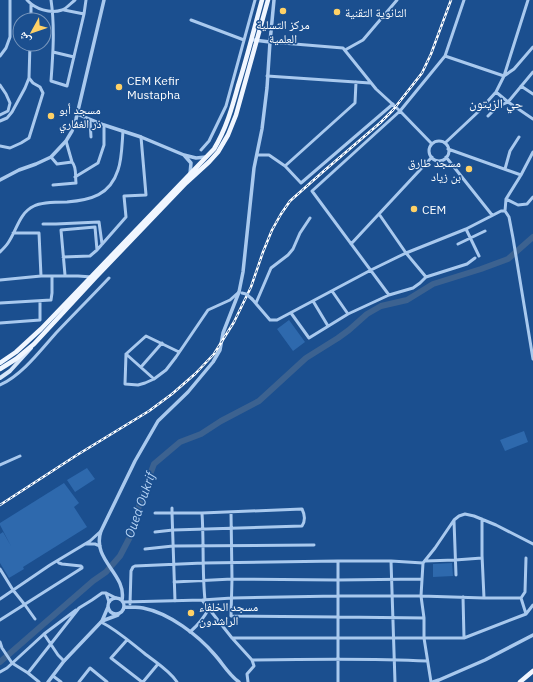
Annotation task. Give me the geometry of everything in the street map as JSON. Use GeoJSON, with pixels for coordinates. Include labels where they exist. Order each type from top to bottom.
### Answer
{"type":"FeatureCollection","features":[{"type":"Feature","properties":{"kind":"main road"},"geometry":{"type":"LineString","coordinates":[[0,363],[16,352],[41,329],[218,152],[233,125],[268,0]]}},
{"type":"Feature","properties":{"kind":"main road"},"geometry":{"type":"LineString","coordinates":[[0,378],[10,371],[24,357],[91,279],[214,149],[221,138],[228,121],[261,2]]}},
{"type":"Feature","properties":{"kind":"main road"},"geometry":{"type":"LineString","coordinates":[[0,369],[16,359],[34,344]]}},
{"type":"Feature","properties":{"kind":"main road"},"geometry":{"type":"LineString","coordinates":[[520,682],[533,671]]}},
{"type":"Feature","properties":{"kind":"street"},"geometry":{"type":"LineString","coordinates":[[0,56],[6,48],[10,37],[10,0]]}},
{"type":"Feature","properties":{"kind":"street"},"geometry":{"type":"LineString","coordinates":[[27,0],[36,8],[44,10],[64,10],[84,14]]}},
{"type":"Feature","properties":{"kind":"street"},"geometry":{"type":"LineString","coordinates":[[51,0],[53,52],[51,81],[67,86],[86,0]]}},
{"type":"Feature","properties":{"kind":"street"},"geometry":{"type":"LineString","coordinates":[[0,180],[19,170],[51,157],[66,141],[72,131],[104,0]]}},
{"type":"Feature","properties":{"kind":"street"},"geometry":{"type":"LineString","coordinates":[[125,607],[123,594],[118,579],[103,557],[99,537],[135,461],[158,421],[188,392],[213,362],[220,350],[223,333],[241,292],[254,168],[262,129],[267,88],[274,0]]}},
{"type":"Feature","properties":{"kind":"street"},"geometry":{"type":"LineString","coordinates":[[345,50],[362,40],[397,0]]}},
{"type":"Feature","properties":{"kind":"street"},"geometry":{"type":"LineString","coordinates":[[389,295],[312,192],[400,111],[445,56],[464,0]]}},
{"type":"Feature","properties":{"kind":"street"},"geometry":{"type":"LineString","coordinates":[[445,143],[478,112],[496,92],[504,76],[528,0]]}},
{"type":"Feature","properties":{"kind":"street"},"geometry":{"type":"LineString","coordinates":[[64,10],[73,1]]}},
{"type":"Feature","properties":{"kind":"street"},"geometry":{"type":"LineString","coordinates":[[201,150],[209,141],[226,106],[255,1],[261,2]]}},
{"type":"Feature","properties":{"kind":"street"},"geometry":{"type":"LineString","coordinates":[[30,4],[30,12]]}},
{"type":"Feature","properties":{"kind":"street"},"geometry":{"type":"LineString","coordinates":[[191,20],[244,40]]}},
{"type":"Feature","properties":{"kind":"street"},"geometry":{"type":"LineString","coordinates":[[251,39],[343,48],[370,83],[432,144]]}},
{"type":"Feature","properties":{"kind":"street"},"geometry":{"type":"LineString","coordinates":[[504,76],[514,69],[533,47]]}},
{"type":"Feature","properties":{"kind":"street"},"geometry":{"type":"LineString","coordinates":[[0,121],[7,118],[12,112],[25,88],[29,78],[30,52]]}},
{"type":"Feature","properties":{"kind":"street"},"geometry":{"type":"LineString","coordinates":[[53,52],[74,57]]}},
{"type":"Feature","properties":{"kind":"street"},"geometry":{"type":"LineString","coordinates":[[445,56],[504,76]]}},
{"type":"Feature","properties":{"kind":"street"},"geometry":{"type":"LineString","coordinates":[[488,116],[497,108],[508,102],[533,72]]}},
{"type":"Feature","properties":{"kind":"street"},"geometry":{"type":"LineString","coordinates":[[267,76],[370,83]]}},
{"type":"Feature","properties":{"kind":"street"},"geometry":{"type":"LineString","coordinates":[[0,146],[10,148],[29,138],[43,93],[40,86],[29,78]]}},
{"type":"Feature","properties":{"kind":"street"},"geometry":{"type":"LineString","coordinates":[[284,166],[355,103],[356,82]]}},
{"type":"Feature","properties":{"kind":"street"},"geometry":{"type":"LineString","coordinates":[[0,84],[10,103],[8,110],[0,115]]}},
{"type":"Feature","properties":{"kind":"street"},"geometry":{"type":"LineString","coordinates":[[522,86],[533,94]]}},
{"type":"Feature","properties":{"kind":"street"},"geometry":{"type":"LineString","coordinates":[[496,92],[533,119]]}},
{"type":"Feature","properties":{"kind":"street"},"geometry":{"type":"LineString","coordinates":[[257,155],[269,155],[284,166],[300,183],[393,104]]}},
{"type":"Feature","properties":{"kind":"street"},"geometry":{"type":"LineString","coordinates":[[77,114],[90,120],[141,137],[184,155],[196,158],[206,157]]}},
{"type":"Feature","properties":{"kind":"street"},"geometry":{"type":"LineString","coordinates":[[90,120],[91,137]]}},
{"type":"Feature","properties":{"kind":"street"},"geometry":{"type":"LineString","coordinates":[[75,177],[98,162],[104,145],[104,125]]}},
{"type":"Feature","properties":{"kind":"street"},"geometry":{"type":"LineString","coordinates":[[0,252],[8,244],[17,224],[26,211],[35,205],[92,198],[105,191],[111,184],[118,170],[123,131]]}},
{"type":"Feature","properties":{"kind":"street"},"geometry":{"type":"LineString","coordinates":[[63,257],[90,256],[126,217],[124,196],[146,194],[141,137]]}},
{"type":"Feature","properties":{"kind":"street"},"geometry":{"type":"LineString","coordinates":[[505,170],[510,151],[520,137]]}},
{"type":"Feature","properties":{"kind":"street"},"geometry":{"type":"LineString","coordinates":[[53,184],[76,183],[74,164],[72,162],[66,141]]}},
{"type":"Feature","properties":{"kind":"street"},"geometry":{"type":"LineString","coordinates":[[438,141],[445,143],[448,150],[446,157],[437,160],[430,155],[429,149],[432,144],[438,141]]}},
{"type":"Feature","properties":{"kind":"street"},"geometry":{"type":"LineString","coordinates":[[448,150],[521,175]]}},
{"type":"Feature","properties":{"kind":"street"},"geometry":{"type":"LineString","coordinates":[[533,152],[506,199],[505,211],[509,217],[513,238],[533,359]]}},
{"type":"Feature","properties":{"kind":"street"},"geometry":{"type":"LineString","coordinates":[[184,155],[191,163],[198,166]]}},
{"type":"Feature","properties":{"kind":"street"},"geometry":{"type":"LineString","coordinates":[[51,157],[57,164],[72,162]]}},
{"type":"Feature","properties":{"kind":"street"},"geometry":{"type":"LineString","coordinates":[[351,244],[432,157]]}},
{"type":"Feature","properties":{"kind":"street"},"geometry":{"type":"LineString","coordinates":[[446,157],[492,215]]}},
{"type":"Feature","properties":{"kind":"street"},"geometry":{"type":"LineString","coordinates":[[196,158],[198,166],[201,170]]}},
{"type":"Feature","properties":{"kind":"street"},"geometry":{"type":"LineString","coordinates":[[190,174],[191,163]]}},
{"type":"Feature","properties":{"kind":"street"},"geometry":{"type":"LineString","coordinates":[[506,199],[518,205],[527,204],[533,198]]}},
{"type":"Feature","properties":{"kind":"street"},"geometry":{"type":"LineString","coordinates":[[241,292],[252,299],[270,320],[277,320],[406,253],[466,229],[501,211],[505,211]]}},
{"type":"Feature","properties":{"kind":"street"},"geometry":{"type":"LineString","coordinates":[[379,214],[406,253],[426,277]]}},
{"type":"Feature","properties":{"kind":"street"},"geometry":{"type":"LineString","coordinates":[[256,303],[271,268],[293,250],[300,233],[310,218]]}},
{"type":"Feature","properties":{"kind":"street"},"geometry":{"type":"LineString","coordinates":[[43,224],[99,222],[102,244]]}},
{"type":"Feature","properties":{"kind":"street"},"geometry":{"type":"LineString","coordinates":[[65,275],[61,230],[95,227],[97,250]]}},
{"type":"Feature","properties":{"kind":"street"},"geometry":{"type":"LineString","coordinates":[[466,229],[479,256]]}},
{"type":"Feature","properties":{"kind":"street"},"geometry":{"type":"LineString","coordinates":[[458,244],[485,231]]}},
{"type":"Feature","properties":{"kind":"street"},"geometry":{"type":"LineString","coordinates":[[13,234],[39,233],[41,276]]}},
{"type":"Feature","properties":{"kind":"street"},"geometry":{"type":"LineString","coordinates":[[290,313],[308,338],[348,314],[389,295],[413,288],[426,277],[467,264],[475,258]]}},
{"type":"Feature","properties":{"kind":"street"},"geometry":{"type":"LineString","coordinates":[[0,280],[65,275],[91,279]]}},
{"type":"Feature","properties":{"kind":"street"},"geometry":{"type":"LineString","coordinates":[[0,303],[51,300],[52,276]]}},
{"type":"Feature","properties":{"kind":"street"},"geometry":{"type":"LineString","coordinates":[[0,385],[15,376],[110,278]]}},
{"type":"Feature","properties":{"kind":"street"},"geometry":{"type":"LineString","coordinates":[[332,291],[348,314]]}},
{"type":"Feature","properties":{"kind":"street"},"geometry":{"type":"LineString","coordinates":[[179,352],[146,336],[126,354],[125,384],[138,385],[145,383],[154,379],[166,370],[179,352],[208,310],[230,300],[241,292]]}},
{"type":"Feature","properties":{"kind":"street"},"geometry":{"type":"LineString","coordinates":[[0,323],[40,320],[40,301]]}},
{"type":"Feature","properties":{"kind":"street"},"geometry":{"type":"LineString","coordinates":[[313,301],[328,326]]}},
{"type":"Feature","properties":{"kind":"street"},"geometry":{"type":"LineString","coordinates":[[50,327],[56,333]]}},
{"type":"Feature","properties":{"kind":"street"},"geometry":{"type":"LineString","coordinates":[[141,367],[162,343]]}},
{"type":"Feature","properties":{"kind":"street"},"geometry":{"type":"LineString","coordinates":[[126,354],[154,379]]}},
{"type":"Feature","properties":{"kind":"street"},"geometry":{"type":"LineString","coordinates":[[0,466],[20,456]]}},
{"type":"Feature","properties":{"kind":"street"},"geometry":{"type":"LineString","coordinates":[[172,508],[176,601]]}},
{"type":"Feature","properties":{"kind":"street"},"geometry":{"type":"LineString","coordinates":[[155,513],[202,513],[302,509],[305,521],[302,526],[173,530],[155,532]]}},
{"type":"Feature","properties":{"kind":"street"},"geometry":{"type":"LineString","coordinates":[[231,512],[231,616],[424,618]]}},
{"type":"Feature","properties":{"kind":"street"},"geometry":{"type":"LineString","coordinates":[[202,513],[204,600],[232,638],[252,660],[254,666],[247,674],[248,682]]}},
{"type":"Feature","properties":{"kind":"street"},"geometry":{"type":"LineString","coordinates":[[533,544],[474,516],[465,514],[454,520],[424,562],[422,579],[424,638],[432,682],[485,660],[533,635]]}},
{"type":"Feature","properties":{"kind":"street"},"geometry":{"type":"LineString","coordinates":[[482,519],[484,598]]}},
{"type":"Feature","properties":{"kind":"street"},"geometry":{"type":"LineString","coordinates":[[454,520],[456,575]]}},
{"type":"Feature","properties":{"kind":"street"},"geometry":{"type":"LineString","coordinates":[[0,599],[96,537],[101,531]]}},
{"type":"Feature","properties":{"kind":"street"},"geometry":{"type":"LineString","coordinates":[[84,544],[95,544],[100,546]]}},
{"type":"Feature","properties":{"kind":"street"},"geometry":{"type":"LineString","coordinates":[[145,549],[202,545],[314,545]]}},
{"type":"Feature","properties":{"kind":"street"},"geometry":{"type":"LineString","coordinates":[[130,607],[130,571],[135,566],[203,563],[338,561],[424,562],[482,558]]}},
{"type":"Feature","properties":{"kind":"street"},"geometry":{"type":"LineString","coordinates":[[526,558],[525,592],[522,598],[526,614]]}},
{"type":"Feature","properties":{"kind":"street"},"geometry":{"type":"LineString","coordinates":[[0,620],[82,568],[62,564],[58,561]]}},
{"type":"Feature","properties":{"kind":"street"},"geometry":{"type":"LineString","coordinates":[[338,561],[338,682]]}},
{"type":"Feature","properties":{"kind":"street"},"geometry":{"type":"LineString","coordinates":[[391,561],[395,682]]}},
{"type":"Feature","properties":{"kind":"street"},"geometry":{"type":"LineString","coordinates":[[0,569],[13,590],[35,619]]}},
{"type":"Feature","properties":{"kind":"street"},"geometry":{"type":"LineString","coordinates":[[174,582],[232,579],[422,579]]}},
{"type":"Feature","properties":{"kind":"street"},"geometry":{"type":"LineString","coordinates":[[109,602],[112,598],[116,598],[121,587]]}},
{"type":"Feature","properties":{"kind":"street"},"geometry":{"type":"LineString","coordinates":[[0,672],[44,634],[102,593],[106,593],[123,601],[130,602],[338,596],[522,598]]}},
{"type":"Feature","properties":{"kind":"street"},"geometry":{"type":"LineString","coordinates":[[102,622],[109,602],[106,593]]}},
{"type":"Feature","properties":{"kind":"street"},"geometry":{"type":"LineString","coordinates":[[463,597],[464,638]]}},
{"type":"Feature","properties":{"kind":"street"},"geometry":{"type":"LineString","coordinates":[[232,638],[464,638],[526,614],[533,606]]}},
{"type":"Feature","properties":{"kind":"street"},"geometry":{"type":"LineString","coordinates":[[108,607],[111,613],[118,615]]}},
{"type":"Feature","properties":{"kind":"street"},"geometry":{"type":"LineString","coordinates":[[125,607],[143,608],[156,612],[181,625],[214,654],[234,679],[239,682]]}},
{"type":"Feature","properties":{"kind":"street"},"geometry":{"type":"LineString","coordinates":[[48,682],[64,661],[102,622],[118,615],[125,607]]}},
{"type":"Feature","properties":{"kind":"street"},"geometry":{"type":"LineString","coordinates":[[28,673],[79,608]]}},
{"type":"Feature","properties":{"kind":"street"},"geometry":{"type":"LineString","coordinates":[[190,632],[205,616],[209,608]]}},
{"type":"Feature","properties":{"kind":"street"},"geometry":{"type":"LineString","coordinates":[[102,622],[158,664],[177,682]]}},
{"type":"Feature","properties":{"kind":"street"},"geometry":{"type":"LineString","coordinates":[[44,634],[58,655],[64,661]]}},
{"type":"Feature","properties":{"kind":"street"},"geometry":{"type":"LineString","coordinates":[[127,640],[111,658],[143,682],[158,664]]}},
{"type":"Feature","properties":{"kind":"street"},"geometry":{"type":"LineString","coordinates":[[0,642],[2,648],[12,663],[39,682]]}},
{"type":"Feature","properties":{"kind":"street"},"geometry":{"type":"LineString","coordinates":[[252,660],[394,659],[427,661]]}},
{"type":"Feature","properties":{"kind":"street"},"geometry":{"type":"LineString","coordinates":[[79,682],[90,668],[107,682]]}},
{"type":"Feature","properties":{"kind":"street"},"geometry":{"type":"LineString","coordinates":[[53,676],[61,682]]}},
{"type":"Feature","properties":{"kind":"shaded area"},"geometry":{"type":"Polygon","coordinates":[[[289,320],[305,342],[293,351],[277,329],[289,320]]]}},
{"type":"Feature","properties":{"kind":"shaded area"},"geometry":{"type":"Polygon","coordinates":[[[524,431],[528,442],[505,451],[500,440],[524,431]]]}},
{"type":"Feature","properties":{"kind":"shaded area"},"geometry":{"type":"Polygon","coordinates":[[[87,468],[95,479],[75,492],[67,480],[87,468]]]}},
{"type":"Feature","properties":{"kind":"shaded area"},"geometry":{"type":"Polygon","coordinates":[[[64,483],[79,503],[74,507],[87,527],[23,567],[24,569],[9,578],[0,563],[0,534],[3,532],[11,546],[0,523],[64,483]]]}},
{"type":"Feature","properties":{"kind":"shaded area"},"geometry":{"type":"Polygon","coordinates":[[[452,563],[453,576],[433,577],[433,564],[452,563]]]}},
{"type":"Feature","properties":{"kind":"waterway","name":"Oued Oukrif"},"geometry":{"type":"LineString","coordinates":[[0,662],[93,581],[106,572],[120,556],[131,535],[141,499],[154,464],[180,442],[201,434],[221,421],[259,401],[306,358],[338,338],[367,314],[381,306],[407,300],[433,284],[508,259],[533,237]]}},
{"type":"Feature","properties":{"kind":"railway"},"geometry":{"type":"LineString","coordinates":[[0,505],[77,455],[149,411],[195,374],[214,354],[234,322],[251,287],[272,230],[281,214],[290,201],[393,110],[422,73],[431,54],[451,0]]}},
{"type":"Feature","properties":{"kind":"place","name":"مركز التسلية العلمية"},"geometry":{"type":"Point","coordinates":[283,11]}},
{"type":"Feature","properties":{"kind":"place","name":"الثانوية التقنية"},"geometry":{"type":"Point","coordinates":[337,12]}},
{"type":"Feature","properties":{"kind":"place","name":"CEM Kefir Mustapha"},"geometry":{"type":"Point","coordinates":[119,87]}},
{"type":"Feature","properties":{"kind":"place","name":"مسجد أبو ذر الغفاري"},"geometry":{"type":"Point","coordinates":[51,116]}},
{"type":"Feature","properties":{"kind":"place","name":"مسجد طارق بن زياد"},"geometry":{"type":"Point","coordinates":[469,169]}},
{"type":"Feature","properties":{"kind":"place","name":"CEM"},"geometry":{"type":"Point","coordinates":[414,209]}},
{"type":"Feature","properties":{"kind":"place","name":"مسجد الخلفاء الراشدون"},"geometry":{"type":"Point","coordinates":[191,613]}},
{"type":"Feature","properties":{"kind":"district","name":"حي الزيتون"},"geometry":{"type":"Point","coordinates":[496,103]}}]}
